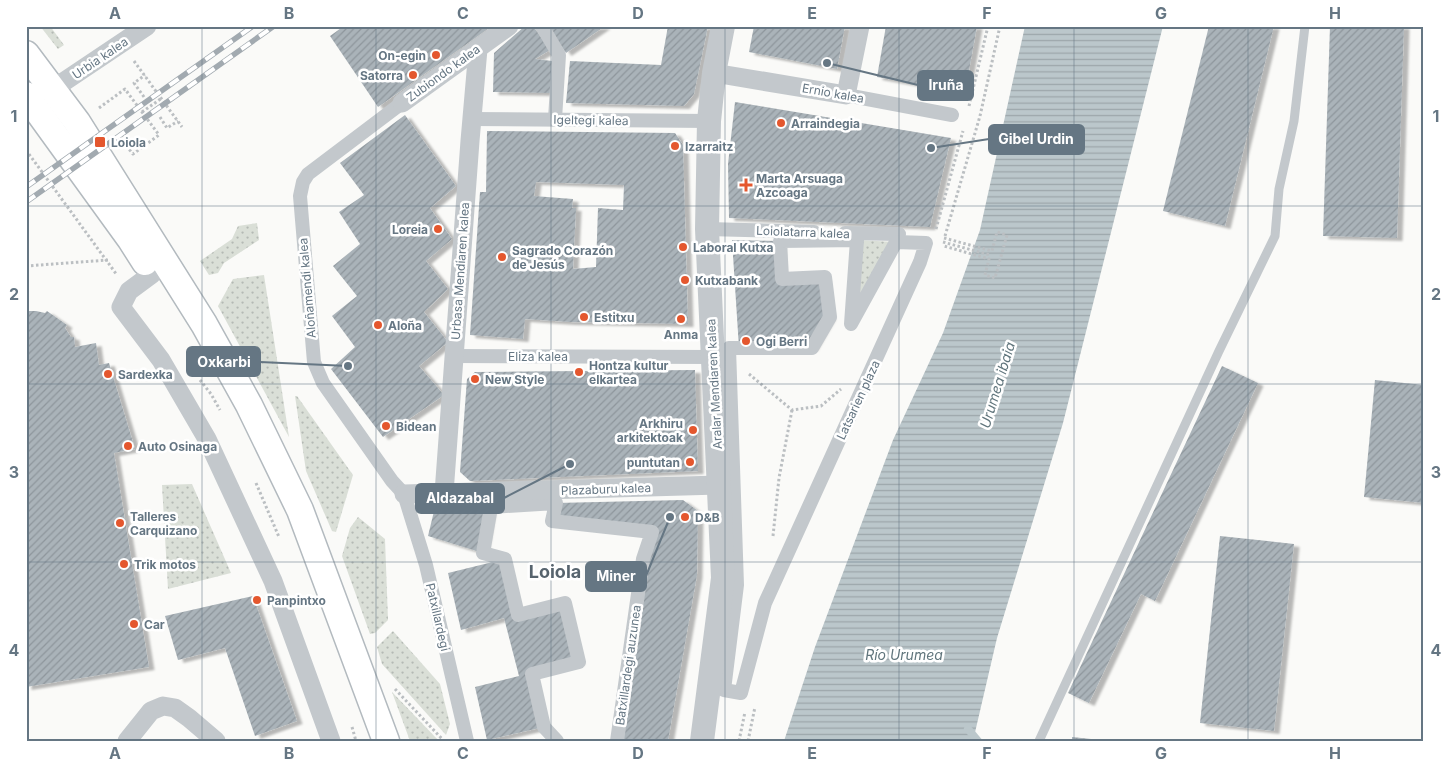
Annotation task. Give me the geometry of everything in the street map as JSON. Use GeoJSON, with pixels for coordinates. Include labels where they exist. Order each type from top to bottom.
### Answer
{"type":"FeatureCollection","features":[{"type":"Feature","properties":{"kind":"main road"},"geometry":{"type":"LineString","coordinates":[[26,54],[77,122],[204,324],[250,405],[300,510],[386,741]]}},
{"type":"Feature","properties":{"kind":"main road"},"geometry":{"type":"LineString","coordinates":[[28,101],[131,240],[189,332],[235,412],[286,515],[370,741]]}},
{"type":"Feature","properties":{"kind":"street","name":"Urbia kalea"},"geometry":{"type":"LineString","coordinates":[[53,89],[147,26]]}},
{"type":"Feature","properties":{"kind":"street","name":"Zubiondo kalea"},"geometry":{"type":"LineString","coordinates":[[402,103],[509,26]]}},
{"type":"Feature","properties":{"kind":"street"},"geometry":{"type":"LineString","coordinates":[[542,26],[559,55],[555,119]]}},
{"type":"Feature","properties":{"kind":"street","name":"Aralar Mendiaren kalea"},"geometry":{"type":"LineString","coordinates":[[702,741],[723,578],[719,485],[720,357],[707,229],[709,121],[714,73],[723,26]]}},
{"type":"Feature","properties":{"kind":"street"},"geometry":{"type":"LineString","coordinates":[[846,95],[860,26]]}},
{"type":"Feature","properties":{"kind":"street","name":"Urbasa Mendiaren kalea"},"geometry":{"type":"LineString","coordinates":[[444,493],[478,48]]}},
{"type":"Feature","properties":{"kind":"street","name":"Ernio kalea"},"geometry":{"type":"LineString","coordinates":[[714,73],[952,115]]}},
{"type":"Feature","properties":{"kind":"street","name":"Aloñamendi kalea"},"geometry":{"type":"LineString","coordinates":[[402,103],[308,174],[303,182],[300,196],[314,362],[323,383],[392,481],[404,494]]}},
{"type":"Feature","properties":{"kind":"street","name":"Igeltegi kalea"},"geometry":{"type":"LineString","coordinates":[[472,119],[709,121]]}},
{"type":"Feature","properties":{"kind":"street","name":"Loiolatarra kalea"},"geometry":{"type":"LineString","coordinates":[[707,229],[898,234]]}},
{"type":"Feature","properties":{"kind":"street","name":"Latsarien plaza"},"geometry":{"type":"LineString","coordinates":[[857,240],[851,324],[896,242],[926,243],[920,262],[765,603],[741,693],[724,690],[737,585],[720,357],[728,348],[812,348],[830,317],[825,276],[782,279],[780,241],[857,240]]}},
{"type":"Feature","properties":{"kind":"street"},"geometry":{"type":"LineString","coordinates":[[152,274],[130,291],[121,307],[161,360],[207,439],[273,581],[331,741]]}},
{"type":"Feature","properties":{"kind":"street","name":"Eliza kalea"},"geometry":{"type":"LineString","coordinates":[[454,356],[720,357]]}},
{"type":"Feature","properties":{"kind":"street","name":"Plazaburu kalea"},"geometry":{"type":"LineString","coordinates":[[404,494],[719,485]]}},
{"type":"Feature","properties":{"kind":"street","name":"Patxillardegi"},"geometry":{"type":"LineString","coordinates":[[404,494],[426,565],[467,741]]}},
{"type":"Feature","properties":{"kind":"street","name":"Batxillardegi auzunea"},"geometry":{"type":"LineString","coordinates":[[557,741],[544,727],[532,674],[579,662],[565,603],[518,615],[505,560],[483,553],[492,507],[556,503],[552,521],[652,532],[643,560],[617,741]]}},
{"type":"Feature","properties":{"kind":"street"},"geometry":{"type":"LineString","coordinates":[[126,741],[151,711],[163,706],[174,708],[190,718],[216,741]]}},
{"type":"Feature","properties":{"kind":"lane"},"geometry":{"type":"LineString","coordinates":[[1039,741],[1215,360],[1276,236],[1279,189],[1294,122],[1304,26]]}},
{"type":"Feature","properties":{"kind":"path"},"geometry":{"type":"LineString","coordinates":[[130,55],[182,127]]}},
{"type":"Feature","properties":{"kind":"path"},"geometry":{"type":"LineString","coordinates":[[144,97],[134,83],[145,75]]}},
{"type":"Feature","properties":{"kind":"path"},"geometry":{"type":"LineString","coordinates":[[103,114],[99,108],[125,89],[159,136],[133,154],[124,143]]}},
{"type":"Feature","properties":{"kind":"path"},"geometry":{"type":"LineString","coordinates":[[142,112],[162,98]]}},
{"type":"Feature","properties":{"kind":"path"},"geometry":{"type":"LineString","coordinates":[[160,117],[167,128],[178,121]]}},
{"type":"Feature","properties":{"kind":"path"},"geometry":{"type":"LineString","coordinates":[[997,232],[1007,235],[995,278],[985,275],[989,259],[943,242],[992,251],[997,232]]}},
{"type":"Feature","properties":{"kind":"path"},"geometry":{"type":"LineString","coordinates":[[26,266],[107,260],[131,240]]}},
{"type":"Feature","properties":{"kind":"path"},"geometry":{"type":"LineString","coordinates":[[943,242],[990,255]]}},
{"type":"Feature","properties":{"kind":"path"},"geometry":{"type":"LineString","coordinates":[[720,357],[792,410],[821,406],[842,388]]}},
{"type":"Feature","properties":{"kind":"path"},"geometry":{"type":"LineString","coordinates":[[773,537],[779,478],[792,410]]}},
{"type":"Feature","properties":{"kind":"path"},"geometry":{"type":"LineString","coordinates":[[392,686],[444,741]]}},
{"type":"Feature","properties":{"kind":"shaded area"},"geometry":{"type":"Polygon","coordinates":[[[40,26],[50,26],[64,45],[58,49],[40,26]]]}},
{"type":"Feature","properties":{"kind":"shaded area"},"geometry":{"type":"Polygon","coordinates":[[[257,223],[259,240],[224,263],[218,273],[209,275],[200,261],[232,239],[238,226],[257,223]]]}},
{"type":"Feature","properties":{"kind":"shaded area"},"geometry":{"type":"Polygon","coordinates":[[[857,240],[896,242],[851,324],[857,240]]]}},
{"type":"Feature","properties":{"kind":"shaded area"},"geometry":{"type":"Polygon","coordinates":[[[264,275],[289,437],[218,306],[233,279],[264,275]]]}},
{"type":"Feature","properties":{"kind":"shaded area"},"geometry":{"type":"Polygon","coordinates":[[[295,396],[297,396],[353,475],[336,532],[332,531],[306,471],[295,396]]]}},
{"type":"Feature","properties":{"kind":"shaded area"},"geometry":{"type":"Polygon","coordinates":[[[192,484],[231,573],[168,589],[162,485],[192,484]]]}},
{"type":"Feature","properties":{"kind":"shaded area"},"geometry":{"type":"Polygon","coordinates":[[[358,517],[385,539],[388,620],[375,633],[370,634],[342,556],[350,528],[358,517]]]}},
{"type":"Feature","properties":{"kind":"shaded area"},"geometry":{"type":"Polygon","coordinates":[[[393,631],[440,684],[450,724],[446,735],[382,664],[377,647],[393,631]]]}},
{"type":"Feature","properties":{"kind":"shaded area"},"geometry":{"type":"Polygon","coordinates":[[[392,692],[439,741],[410,741],[392,692]]]}},
{"type":"Feature","properties":{"kind":"water","name":"Río Urumea"},"geometry":{"type":"Polygon","coordinates":[[[1025,26],[1163,26],[1063,423],[997,638],[973,741],[784,741],[815,647],[893,440],[943,333],[980,230],[1025,26]]]}},
{"type":"Feature","properties":{"kind":"building"},"geometry":{"type":"Polygon","coordinates":[[[344,26],[492,26],[378,107],[330,36],[344,26]]]}},
{"type":"Feature","properties":{"kind":"building"},"geometry":{"type":"Polygon","coordinates":[[[525,26],[533,26],[550,50],[535,59],[552,61],[550,93],[493,92],[494,53],[525,26]]]}},
{"type":"Feature","properties":{"kind":"building"},"geometry":{"type":"Polygon","coordinates":[[[547,26],[605,26],[566,53],[547,26]]]}},
{"type":"Feature","properties":{"kind":"building"},"geometry":{"type":"Polygon","coordinates":[[[668,26],[708,26],[694,94],[684,106],[566,103],[570,61],[661,65],[668,26]]]}},
{"type":"Feature","properties":{"kind":"building"},"geometry":{"type":"Polygon","coordinates":[[[754,26],[845,26],[837,69],[749,52],[754,26]]]}},
{"type":"Feature","properties":{"kind":"building"},"geometry":{"type":"Polygon","coordinates":[[[886,26],[977,26],[965,93],[877,77],[886,26]]]}},
{"type":"Feature","properties":{"kind":"building"},"geometry":{"type":"Polygon","coordinates":[[[1209,26],[1274,26],[1225,226],[1163,211],[1209,26]]]}},
{"type":"Feature","properties":{"kind":"building"},"geometry":{"type":"Polygon","coordinates":[[[1330,26],[1404,26],[1397,238],[1323,236],[1330,26]]]}},
{"type":"Feature","properties":{"kind":"building"},"geometry":{"type":"Polygon","coordinates":[[[735,102],[951,138],[930,227],[729,218],[728,164],[735,102]]]}},
{"type":"Feature","properties":{"kind":"building"},"geometry":{"type":"Polygon","coordinates":[[[405,115],[456,186],[430,208],[452,239],[426,261],[448,289],[424,312],[448,342],[419,366],[444,395],[383,437],[331,369],[355,347],[332,316],[357,296],[333,266],[360,244],[339,212],[364,195],[340,163],[405,115]]]}},
{"type":"Feature","properties":{"kind":"building"},"geometry":{"type":"Polygon","coordinates":[[[487,131],[675,133],[683,145],[688,324],[570,322],[525,319],[523,339],[470,335],[480,192],[486,192],[487,131]],[[536,182],[534,196],[573,199],[572,208],[576,208],[573,269],[596,267],[598,208],[623,210],[624,185],[536,182]]]}},
{"type":"Feature","properties":{"kind":"building"},"geometry":{"type":"Polygon","coordinates":[[[732,240],[780,241],[782,279],[825,277],[830,317],[812,348],[739,348],[732,240]]]}},
{"type":"Feature","properties":{"kind":"building"},"geometry":{"type":"Polygon","coordinates":[[[26,311],[45,313],[47,311],[67,325],[65,328],[71,337],[74,337],[75,347],[96,343],[99,365],[109,363],[135,449],[114,453],[149,667],[26,687],[26,311]]]}},
{"type":"Feature","properties":{"kind":"building"},"geometry":{"type":"Polygon","coordinates":[[[1222,366],[1258,383],[1155,601],[1141,594],[1089,703],[1068,693],[1222,366]]]}},
{"type":"Feature","properties":{"kind":"building"},"geometry":{"type":"Polygon","coordinates":[[[695,370],[698,471],[470,481],[460,472],[467,379],[475,372],[695,370]]]}},
{"type":"Feature","properties":{"kind":"building"},"geometry":{"type":"Polygon","coordinates":[[[1375,380],[1424,385],[1424,503],[1364,497],[1375,380]]]}},
{"type":"Feature","properties":{"kind":"building"},"geometry":{"type":"Polygon","coordinates":[[[683,500],[698,511],[697,575],[668,741],[617,741],[652,532],[552,521],[556,503],[683,500]]]}},
{"type":"Feature","properties":{"kind":"building"},"geometry":{"type":"Polygon","coordinates":[[[435,507],[491,507],[483,553],[428,536],[435,507]]]}},
{"type":"Feature","properties":{"kind":"building"},"geometry":{"type":"Polygon","coordinates":[[[1220,536],[1294,544],[1274,731],[1200,723],[1220,536]]]}},
{"type":"Feature","properties":{"kind":"building"},"geometry":{"type":"Polygon","coordinates":[[[505,559],[518,615],[565,603],[579,662],[532,674],[544,727],[487,740],[475,687],[519,676],[504,618],[461,630],[448,573],[505,559]]]}},
{"type":"Feature","properties":{"kind":"building"},"geometry":{"type":"Polygon","coordinates":[[[253,596],[297,721],[255,736],[225,648],[178,660],[165,616],[253,596]]]}},
{"type":"Feature","properties":{"kind":"building"},"geometry":{"type":"Polygon","coordinates":[[[1072,737],[1091,739],[1091,741],[1072,741],[1072,737]]]}},
{"type":"Feature","properties":{"kind":"waterway"},"geometry":{"type":"LineString","coordinates":[[968,729],[978,741]]}},
{"type":"Feature","properties":{"kind":"railway"},"geometry":{"type":"LineString","coordinates":[[26,187],[253,26]]}},
{"type":"Feature","properties":{"kind":"railway"},"geometry":{"type":"LineString","coordinates":[[26,202],[274,26]]}},
{"type":"Feature","properties":{"kind":"place","name":"On-egin"},"geometry":{"type":"Point","coordinates":[436,55]}},
{"type":"Feature","properties":{"kind":"place","name":"Iruña"},"geometry":{"type":"Point","coordinates":[827,63]}},
{"type":"Feature","properties":{"kind":"place","name":"Satorra"},"geometry":{"type":"Point","coordinates":[413,75]}},
{"type":"Feature","properties":{"kind":"place","name":"Arraindegia"},"geometry":{"type":"Point","coordinates":[781,123]}},
{"type":"Feature","properties":{"kind":"place","name":"Loiola"},"geometry":{"type":"Point","coordinates":[100,142]}},
{"type":"Feature","properties":{"kind":"place","name":"Izarraitz"},"geometry":{"type":"Point","coordinates":[675,146]}},
{"type":"Feature","properties":{"kind":"place","name":"Gibel Urdin"},"geometry":{"type":"Point","coordinates":[931,148]}},
{"type":"Feature","properties":{"kind":"place","name":"Marta Arsuaga Azcoaga"},"geometry":{"type":"Point","coordinates":[746,185]}},
{"type":"Feature","properties":{"kind":"place","name":"Loreia"},"geometry":{"type":"Point","coordinates":[438,229]}},
{"type":"Feature","properties":{"kind":"place","name":"Laboral Kutxa"},"geometry":{"type":"Point","coordinates":[683,247]}},
{"type":"Feature","properties":{"kind":"place","name":"Sagrado Corazón de Jesús"},"geometry":{"type":"Point","coordinates":[502,257]}},
{"type":"Feature","properties":{"kind":"place","name":"Kutxabank"},"geometry":{"type":"Point","coordinates":[685,280]}},
{"type":"Feature","properties":{"kind":"place","name":"Estitxu"},"geometry":{"type":"Point","coordinates":[584,317]}},
{"type":"Feature","properties":{"kind":"place","name":"Anma"},"geometry":{"type":"Point","coordinates":[681,319]}},
{"type":"Feature","properties":{"kind":"place","name":"Aloña"},"geometry":{"type":"Point","coordinates":[378,325]}},
{"type":"Feature","properties":{"kind":"place","name":"Ogi Berri"},"geometry":{"type":"Point","coordinates":[746,341]}},
{"type":"Feature","properties":{"kind":"place","name":"Oxkarbi"},"geometry":{"type":"Point","coordinates":[348,366]}},
{"type":"Feature","properties":{"kind":"place","name":"Hontza kultur elkartea"},"geometry":{"type":"Point","coordinates":[579,372]}},
{"type":"Feature","properties":{"kind":"place","name":"Sardexka"},"geometry":{"type":"Point","coordinates":[108,374]}},
{"type":"Feature","properties":{"kind":"place","name":"New Style"},"geometry":{"type":"Point","coordinates":[475,379]}},
{"type":"Feature","properties":{"kind":"place","name":"Bidean"},"geometry":{"type":"Point","coordinates":[386,426]}},
{"type":"Feature","properties":{"kind":"place","name":"Arkhiru arkitektoak"},"geometry":{"type":"Point","coordinates":[693,430]}},
{"type":"Feature","properties":{"kind":"place","name":"Auto Osinaga"},"geometry":{"type":"Point","coordinates":[128,446]}},
{"type":"Feature","properties":{"kind":"place","name":"puntutan"},"geometry":{"type":"Point","coordinates":[690,462]}},
{"type":"Feature","properties":{"kind":"place","name":"Aldazabal"},"geometry":{"type":"Point","coordinates":[570,464]}},
{"type":"Feature","properties":{"kind":"place","name":"Miner"},"geometry":{"type":"Point","coordinates":[670,517]}},
{"type":"Feature","properties":{"kind":"place","name":"D&B"},"geometry":{"type":"Point","coordinates":[685,517]}},
{"type":"Feature","properties":{"kind":"place","name":"Talleres Carquizano"},"geometry":{"type":"Point","coordinates":[120,523]}},
{"type":"Feature","properties":{"kind":"place","name":"Trik motos"},"geometry":{"type":"Point","coordinates":[124,564]}},
{"type":"Feature","properties":{"kind":"place","name":"Panpintxo"},"geometry":{"type":"Point","coordinates":[257,600]}},
{"type":"Feature","properties":{"kind":"place","name":"Car"},"geometry":{"type":"Point","coordinates":[134,624]}},
{"type":"Feature","properties":{"kind":"district","name":"Loiola"},"geometry":{"type":"Point","coordinates":[555,571]}},
{"type":"Feature","properties":{"kind":"water label","name":"Urumea ibaia"},"geometry":{"type":"Point","coordinates":[997,385]}}]}
